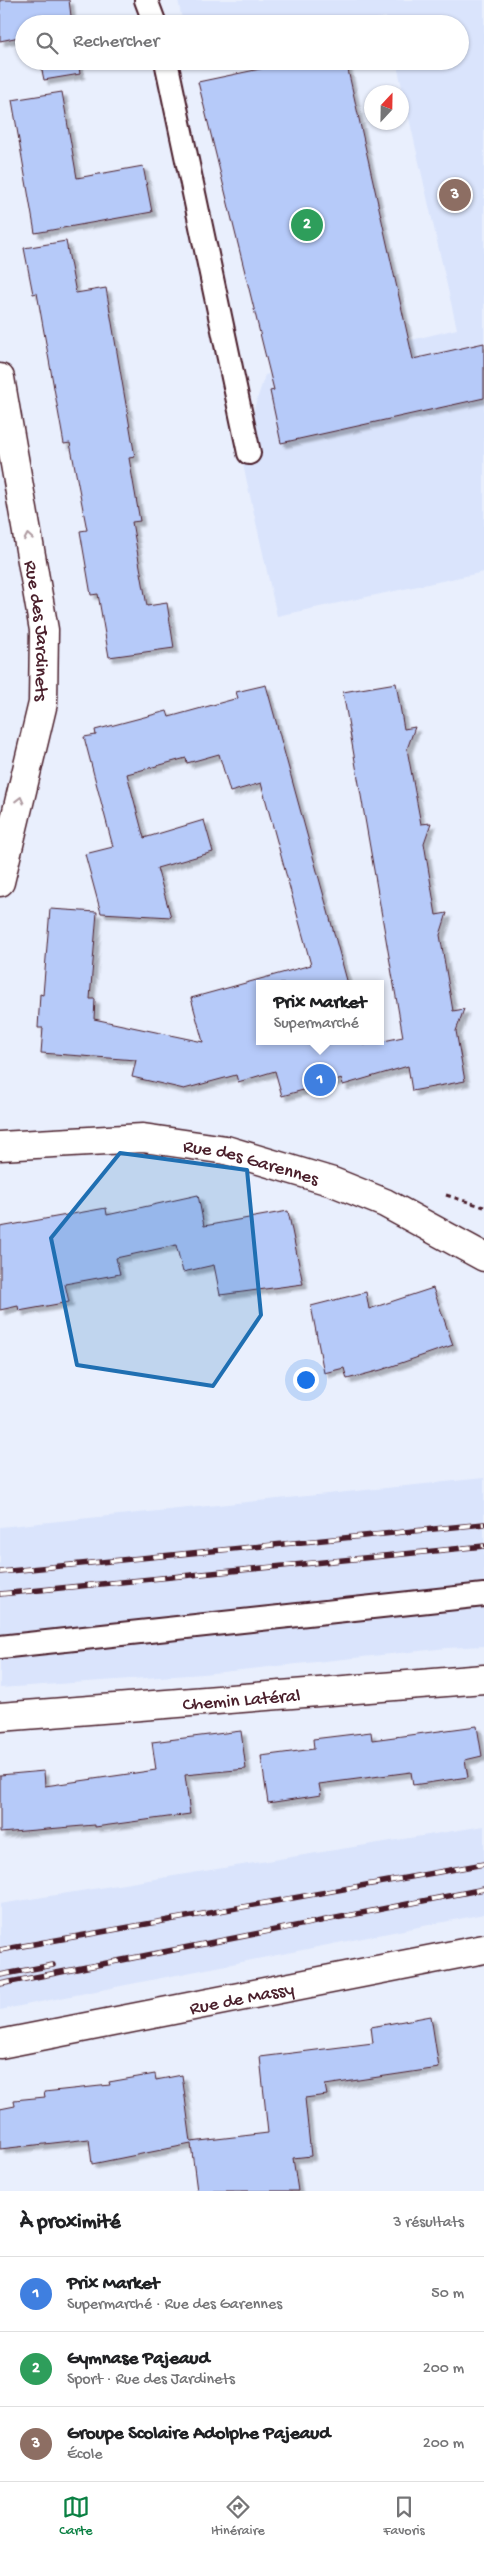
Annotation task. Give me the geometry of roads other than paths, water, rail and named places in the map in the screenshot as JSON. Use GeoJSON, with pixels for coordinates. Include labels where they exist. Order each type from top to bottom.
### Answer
{"type":"FeatureCollection","features":[{"type":"Feature","properties":{"kind":"street","name":"Rue des Jardinets"},"geometry":{"type":"LineString","coordinates":[[0,378],[44,630],[43,704],[0,882]]}},
{"type":"Feature","properties":{"kind":"street","name":"Rue des Garennes"},"geometry":{"type":"LineString","coordinates":[[0,1146],[143,1138],[226,1150],[333,1182],[359,1192],[385,1203],[484,1257]]}},
{"type":"Feature","properties":{"kind":"street","name":"Chemin Latéral"},"geometry":{"type":"LineString","coordinates":[[0,1717],[484,1679]]}},
{"type":"Feature","properties":{"kind":"street","name":"Rue de Massy"},"geometry":{"type":"LineString","coordinates":[[0,2044],[484,1949]]}},
{"type":"Feature","properties":{"kind":"lane"},"geometry":{"type":"LineString","coordinates":[[146,0],[152,15]]}},
{"type":"Feature","properties":{"kind":"lane"},"geometry":{"type":"LineString","coordinates":[[168,70],[249,453]]}},
{"type":"Feature","properties":{"kind":"lane"},"geometry":{"type":"LineString","coordinates":[[0,1647],[484,1595]]}},
{"type":"Feature","properties":{"kind":"railway"},"geometry":{"type":"LineString","coordinates":[[0,1572],[484,1524]]}},
{"type":"Feature","properties":{"kind":"railway"},"geometry":{"type":"LineString","coordinates":[[0,1594],[484,1546]]}},
{"type":"Feature","properties":{"kind":"railway"},"geometry":{"type":"LineString","coordinates":[[0,1950],[484,1864]]}},
{"type":"Feature","properties":{"kind":"railway"},"geometry":{"type":"LineString","coordinates":[[0,1984],[484,1889]]}},
{"type":"Feature","properties":{"kind":"railway"},"geometry":{"type":"LineString","coordinates":[[0,1975],[53,1965]]}},
{"type":"Feature","properties":{"kind":"place","name":"Groupe Scolaire Adolphe Pajeaud"},"geometry":{"type":"Point","coordinates":[455,195]}},
{"type":"Feature","properties":{"kind":"place","name":"Gymnase Pajeaud"},"geometry":{"type":"Point","coordinates":[307,225]}},
{"type":"Feature","properties":{"kind":"place","name":"Prix Market"},"geometry":{"type":"Point","coordinates":[320,1080]}}]}
